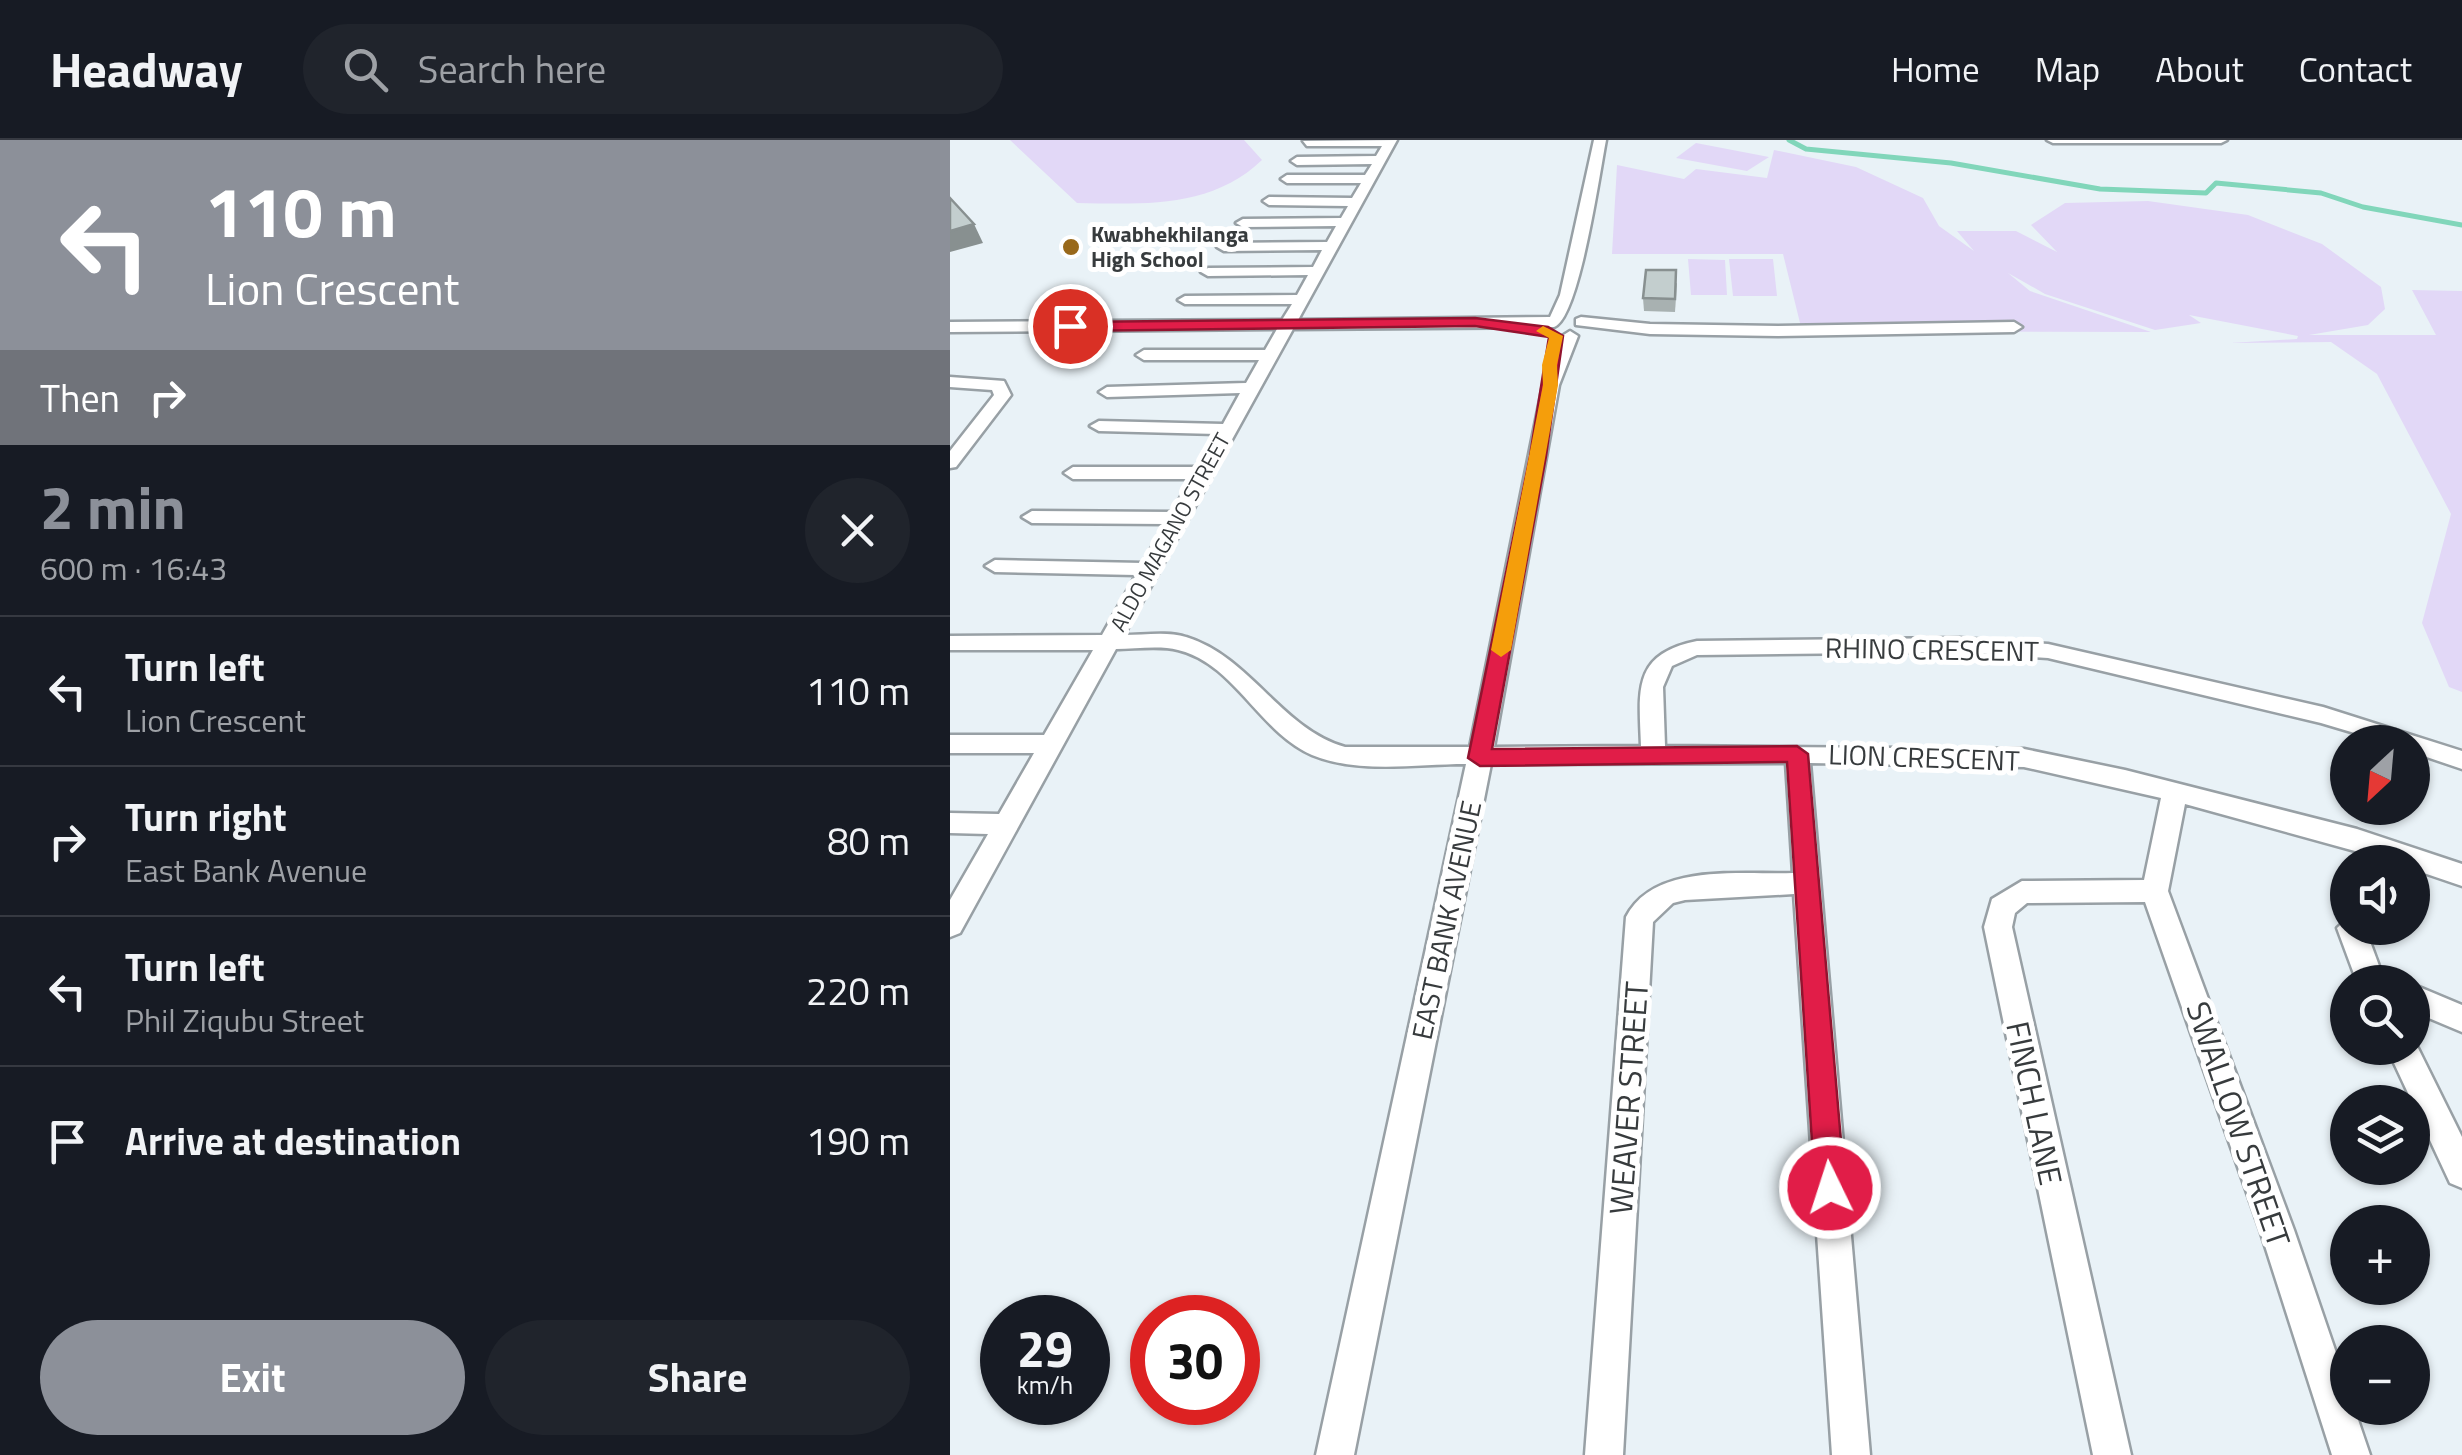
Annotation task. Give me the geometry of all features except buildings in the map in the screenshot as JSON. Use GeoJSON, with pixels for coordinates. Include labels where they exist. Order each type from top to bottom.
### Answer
{"type":"FeatureCollection","features":[{"type":"Feature","properties":{"kind":"street","name":"EAST BANK AVENUE"},"geometry":{"type":"LineString","coordinates":[[1336,1455],[1480,758],[1565,327],[1567,294],[1600,140]]}},
{"type":"Feature","properties":{"kind":"street"},"geometry":{"type":"LineString","coordinates":[[2053,140],[2220,140]]}},
{"type":"Feature","properties":{"kind":"street"},"geometry":{"type":"LineString","coordinates":[[1307,143],[1387,147]]}},
{"type":"Feature","properties":{"kind":"street"},"geometry":{"type":"LineString","coordinates":[[1297,160],[1387,147]]}},
{"type":"Feature","properties":{"kind":"street","name":"ALDO MAGANO STREET"},"geometry":{"type":"LineString","coordinates":[[953,916],[1054,744],[1387,147]]}},
{"type":"Feature","properties":{"kind":"street"},"geometry":{"type":"LineString","coordinates":[[1287,180],[1370,179]]}},
{"type":"Feature","properties":{"kind":"street"},"geometry":{"type":"LineString","coordinates":[[1268,200],[1357,202]]}},
{"type":"Feature","properties":{"kind":"street"},"geometry":{"type":"LineString","coordinates":[[1243,223],[1345,222]]}},
{"type":"Feature","properties":{"kind":"street"},"geometry":{"type":"LineString","coordinates":[[1224,247],[1332,246]]}},
{"type":"Feature","properties":{"kind":"street"},"geometry":{"type":"LineString","coordinates":[[1208,272],[1318,271]]}},
{"type":"Feature","properties":{"kind":"street"},"geometry":{"type":"LineString","coordinates":[[1185,300],[1302,299]]}},
{"type":"Feature","properties":{"kind":"street"},"geometry":{"type":"LineString","coordinates":[[950,327],[1475,322],[1778,331],[2014,327]]}},
{"type":"Feature","properties":{"kind":"street"},"geometry":{"type":"LineString","coordinates":[[1144,355],[1270,355]]}},
{"type":"Feature","properties":{"kind":"street"},"geometry":{"type":"LineString","coordinates":[[950,382],[990,382],[1003,395],[950,463]]}},
{"type":"Feature","properties":{"kind":"street"},"geometry":{"type":"LineString","coordinates":[[1106,392],[1253,388]]}},
{"type":"Feature","properties":{"kind":"street"},"geometry":{"type":"LineString","coordinates":[[1100,426],[1229,429]]}},
{"type":"Feature","properties":{"kind":"street"},"geometry":{"type":"LineString","coordinates":[[1073,472],[1204,473]]}},
{"type":"Feature","properties":{"kind":"street"},"geometry":{"type":"LineString","coordinates":[[1032,516],[1179,518]]}},
{"type":"Feature","properties":{"kind":"street"},"geometry":{"type":"LineString","coordinates":[[994,566],[1150,569]]}},
{"type":"Feature","properties":{"kind":"street","name":"LION CRESCENT"},"geometry":{"type":"LineString","coordinates":[[950,643],[1162,640],[1198,649],[1297,738],[1330,754],[1480,758],[1797,754],[2012,757],[2176,792],[2340,845]]}},
{"type":"Feature","properties":{"kind":"street","name":"RHINO CRESCENT"},"geometry":{"type":"LineString","coordinates":[[1653,756],[1655,670],[1670,652],[1697,648],[1959,646],[2048,651],[2357,725]]}},
{"type":"Feature","properties":{"kind":"street"},"geometry":{"type":"LineString","coordinates":[[950,744],[1054,744]]}},
{"type":"Feature","properties":{"kind":"street","name":"RHINO CRESCENT"},"geometry":{"type":"LineString","coordinates":[[2430,749],[2462,760]]}},
{"type":"Feature","properties":{"kind":"street"},"geometry":{"type":"LineString","coordinates":[[1797,754],[1852,1455]]}},
{"type":"Feature","properties":{"kind":"street"},"geometry":{"type":"LineString","coordinates":[[2156,891],[2176,792]]}},
{"type":"Feature","properties":{"kind":"street"},"geometry":{"type":"LineString","coordinates":[[950,823],[1006,824]]}},
{"type":"Feature","properties":{"kind":"street","name":"LION CRESCENT"},"geometry":{"type":"LineString","coordinates":[[2430,867],[2462,875]]}},
{"type":"Feature","properties":{"kind":"street","name":"WEAVER STREET"},"geometry":{"type":"LineString","coordinates":[[1604,1455],[1640,917],[1653,902],[1673,892],[1806,883]]}},
{"type":"Feature","properties":{"kind":"street","name":"FINCH LANE"},"geometry":{"type":"LineString","coordinates":[[2112,1455],[1998,927],[2002,907],[2022,892],[2156,891]]}},
{"type":"Feature","properties":{"kind":"street","name":"SWALLOW STREET"},"geometry":{"type":"LineString","coordinates":[[2156,891],[2277,1230],[2351,1455]]}},
{"type":"Feature","properties":{"kind":"street"},"geometry":{"type":"LineString","coordinates":[[2430,1005],[2462,1019]]}},
{"type":"Feature","properties":{"kind":"street"},"geometry":{"type":"LineString","coordinates":[[2410,1065],[2462,1172]]}},
{"type":"Feature","properties":{"kind":"shaded area"},"geometry":{"type":"Polygon","coordinates":[[[1010,140],[1244,140],[1262,160],[1221,188],[1198,195],[1151,203],[1077,203],[1010,140]]]}},
{"type":"Feature","properties":{"kind":"shaded area"},"geometry":{"type":"Polygon","coordinates":[[[1696,143],[1769,157],[1747,171],[1676,158],[1696,143]]]}},
{"type":"Feature","properties":{"kind":"shaded area"},"geometry":{"type":"Polygon","coordinates":[[[1774,150],[1856,167],[1923,198],[1939,226],[1974,251],[1957,231],[2016,231],[2057,252],[2031,225],[2065,203],[2148,201],[2248,215],[2322,244],[2381,287],[2385,309],[2368,325],[2309,335],[2436,335],[2412,290],[2462,291],[2462,692],[2449,687],[2422,623],[2451,514],[2377,374],[2331,342],[2230,343],[2298,336],[2189,315],[2201,323],[2155,330],[2045,294],[2008,273],[2030,291],[2151,332],[1802,331],[1783,254],[1612,254],[1617,165],[1684,179],[1696,169],[1767,178],[1774,150]]]}},
{"type":"Feature","properties":{"kind":"shaded area"},"geometry":{"type":"Polygon","coordinates":[[[1688,259],[1725,260],[1727,295],[1691,295],[1688,259]]]}},
{"type":"Feature","properties":{"kind":"shaded area"},"geometry":{"type":"Polygon","coordinates":[[[1729,259],[1773,259],[1777,296],[1733,296],[1729,259]]]}},
{"type":"Feature","properties":{"kind":"waterway"},"geometry":{"type":"LineString","coordinates":[[1789,140],[1806,149],[1951,163],[2100,189],[2206,193],[2216,183],[2321,193],[2363,207],[2462,225]]}},
{"type":"Feature","properties":{"kind":"slow traffic"},"geometry":{"type":"LineString","coordinates":[[1501,650],[1551,385],[1549,373],[1556,336],[1543,331]]}},
{"type":"Feature","properties":{"kind":"place","name":"Kwabhekhilanga High School"},"geometry":{"type":"Point","coordinates":[1071,247]}},
{"type":"Feature","properties":{"kind":"route"},"geometry":{"type":"LineString","coordinates":[[1070,326],[1475,322],[1548,331],[1556,336],[1551,352],[1551,385],[1480,758],[1797,754],[1830,1188]]}}]}
